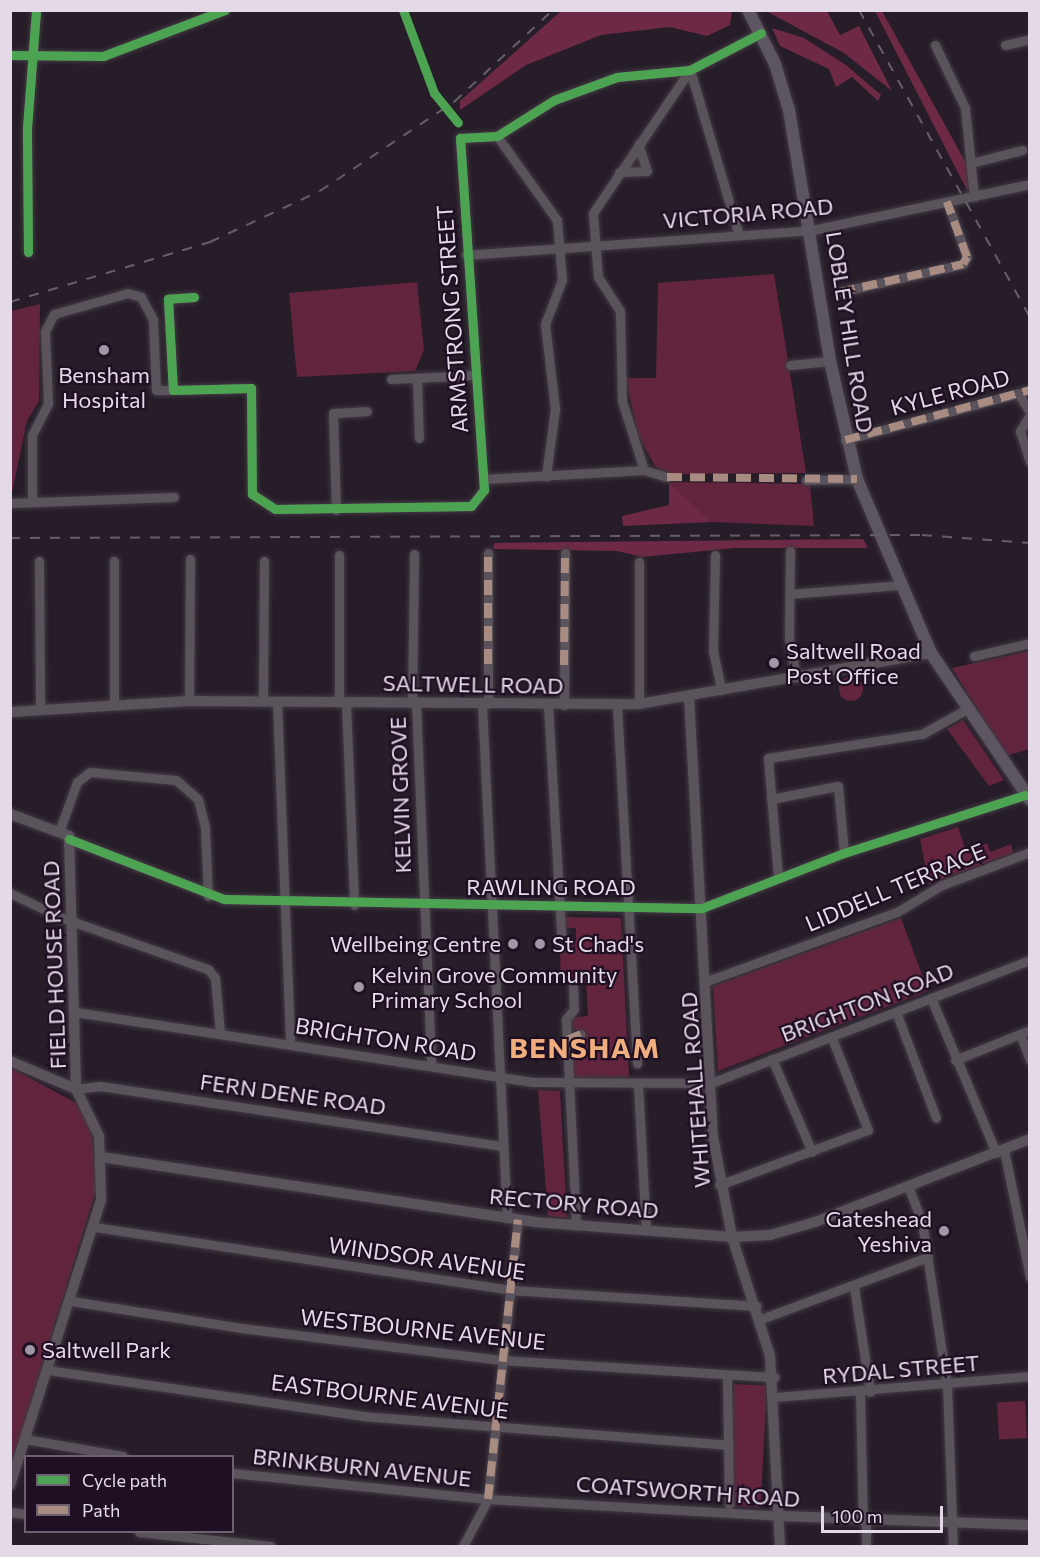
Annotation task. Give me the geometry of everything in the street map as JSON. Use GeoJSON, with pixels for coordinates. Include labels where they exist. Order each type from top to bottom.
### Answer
{"type":"FeatureCollection","features":[{"type":"Feature","properties":{"kind":"main road","name":"LOBLEY HILL ROAD"},"geometry":{"type":"LineString","coordinates":[[748,10],[761,33],[789,110],[812,230],[830,361],[845,440],[857,479],[900,585],[931,653],[1027,797]]}},
{"type":"Feature","properties":{"kind":"street"},"geometry":{"type":"LineString","coordinates":[[28,252],[31,57],[36,10]]}},
{"type":"Feature","properties":{"kind":"street"},"geometry":{"type":"LineString","coordinates":[[10,55],[103,56],[225,10]]}},
{"type":"Feature","properties":{"kind":"street"},"geometry":{"type":"LineString","coordinates":[[546,476],[555,409],[545,324],[561,287],[560,248],[554,210],[497,136],[554,100],[617,77],[690,70],[761,33]]}},
{"type":"Feature","properties":{"kind":"street"},"geometry":{"type":"LineString","coordinates":[[1005,45],[1029,39]]}},
{"type":"Feature","properties":{"kind":"street"},"geometry":{"type":"LineString","coordinates":[[935,45],[965,108],[974,197]]}},
{"type":"Feature","properties":{"kind":"street"},"geometry":{"type":"LineString","coordinates":[[644,470],[622,401],[620,311],[600,283],[595,246],[594,209],[690,70]]}},
{"type":"Feature","properties":{"kind":"street"},"geometry":{"type":"LineString","coordinates":[[690,70],[739,236]]}},
{"type":"Feature","properties":{"kind":"street","name":"ARMSTRONG STREET"},"geometry":{"type":"LineString","coordinates":[[336,510],[466,508],[482,497],[484,478],[466,255],[460,138],[497,136]]}},
{"type":"Feature","properties":{"kind":"street"},"geometry":{"type":"LineString","coordinates":[[619,172],[647,171],[638,144]]}},
{"type":"Feature","properties":{"kind":"street"},"geometry":{"type":"LineString","coordinates":[[971,163],[1022,150]]}},
{"type":"Feature","properties":{"kind":"street","name":"VICTORIA ROAD"},"geometry":{"type":"LineString","coordinates":[[466,255],[812,230],[1029,184]]}},
{"type":"Feature","properties":{"kind":"street"},"geometry":{"type":"LineString","coordinates":[[840,292],[963,264],[967,257],[947,202]]}},
{"type":"Feature","properties":{"kind":"street"},"geometry":{"type":"LineString","coordinates":[[32,502],[32,435],[48,403],[45,332],[54,314],[128,294],[141,297],[153,320],[156,390],[251,388],[252,494],[276,509],[336,510],[333,413],[367,411]]}},
{"type":"Feature","properties":{"kind":"street"},"geometry":{"type":"LineString","coordinates":[[172,390],[168,299],[194,297]]}},
{"type":"Feature","properties":{"kind":"street"},"geometry":{"type":"LineString","coordinates":[[790,365],[830,361]]}},
{"type":"Feature","properties":{"kind":"street"},"geometry":{"type":"LineString","coordinates":[[391,379],[476,375]]}},
{"type":"Feature","properties":{"kind":"street"},"geometry":{"type":"LineString","coordinates":[[417,379],[419,438]]}},
{"type":"Feature","properties":{"kind":"street","name":"KYLE ROAD"},"geometry":{"type":"LineString","coordinates":[[845,440],[1029,390]]}},
{"type":"Feature","properties":{"kind":"street"},"geometry":{"type":"LineString","coordinates":[[1018,393],[1029,414],[1020,431],[1029,461]]}},
{"type":"Feature","properties":{"kind":"street"},"geometry":{"type":"LineString","coordinates":[[484,478],[644,470],[667,477]]}},
{"type":"Feature","properties":{"kind":"street"},"geometry":{"type":"LineString","coordinates":[[806,480],[857,479]]}},
{"type":"Feature","properties":{"kind":"street"},"geometry":{"type":"LineString","coordinates":[[10,503],[174,497]]}},
{"type":"Feature","properties":{"kind":"street"},"geometry":{"type":"LineString","coordinates":[[790,551],[789,638],[796,677]]}},
{"type":"Feature","properties":{"kind":"street"},"geometry":{"type":"LineString","coordinates":[[463,1546],[488,1499],[511,1290],[512,1219],[503,1146],[502,1077],[491,907],[485,704],[488,553]]}},
{"type":"Feature","properties":{"kind":"street"},"geometry":{"type":"LineString","coordinates":[[564,705],[565,553]]}},
{"type":"Feature","properties":{"kind":"street","name":"KELVIN GROVE"},"geometry":{"type":"LineString","coordinates":[[414,554],[414,703],[424,906],[429,947],[431,1065]]}},
{"type":"Feature","properties":{"kind":"street"},"geometry":{"type":"LineString","coordinates":[[339,555],[342,702],[354,905]]}},
{"type":"Feature","properties":{"kind":"street"},"geometry":{"type":"LineString","coordinates":[[715,555],[713,651],[722,690]]}},
{"type":"Feature","properties":{"kind":"street"},"geometry":{"type":"LineString","coordinates":[[189,701],[190,559]]}},
{"type":"Feature","properties":{"kind":"street"},"geometry":{"type":"LineString","coordinates":[[39,561],[40,708]]}},
{"type":"Feature","properties":{"kind":"street"},"geometry":{"type":"LineString","coordinates":[[114,561],[114,703]]}},
{"type":"Feature","properties":{"kind":"street"},"geometry":{"type":"LineString","coordinates":[[264,561],[264,701]]}},
{"type":"Feature","properties":{"kind":"street"},"geometry":{"type":"LineString","coordinates":[[639,562],[639,704]]}},
{"type":"Feature","properties":{"kind":"street"},"geometry":{"type":"LineString","coordinates":[[790,594],[900,585]]}},
{"type":"Feature","properties":{"kind":"street"},"geometry":{"type":"LineString","coordinates":[[974,656],[1029,643]]}},
{"type":"Feature","properties":{"kind":"street","name":"SALTWELL ROAD"},"geometry":{"type":"LineString","coordinates":[[10,711],[114,703],[189,701],[639,704],[931,653]]}},
{"type":"Feature","properties":{"kind":"street","name":"WHITEHALL ROAD"},"geometry":{"type":"LineString","coordinates":[[689,696],[719,1185],[732,1237],[761,1319],[774,1377],[780,1546]]}},
{"type":"Feature","properties":{"kind":"street"},"geometry":{"type":"LineString","coordinates":[[277,701],[290,1044]]}},
{"type":"Feature","properties":{"kind":"street"},"geometry":{"type":"LineString","coordinates":[[548,705],[562,948]]}},
{"type":"Feature","properties":{"kind":"street"},"geometry":{"type":"LineString","coordinates":[[617,705],[637,1064]]}},
{"type":"Feature","properties":{"kind":"street"},"geometry":{"type":"LineString","coordinates":[[778,877],[768,758],[922,734],[967,710]]}},
{"type":"Feature","properties":{"kind":"street"},"geometry":{"type":"LineString","coordinates":[[10,814],[60,829],[77,782],[90,772],[176,780],[198,799],[208,896]]}},
{"type":"Feature","properties":{"kind":"street"},"geometry":{"type":"LineString","coordinates":[[771,799],[838,786],[844,853]]}},
{"type":"Feature","properties":{"kind":"street","name":"RAWLING ROAD"},"geometry":{"type":"LineString","coordinates":[[60,829],[69,839],[208,896],[284,904],[702,908],[844,853],[1027,797]]}},
{"type":"Feature","properties":{"kind":"street","name":"FIELD HOUSE ROAD"},"geometry":{"type":"LineString","coordinates":[[69,839],[76,1089]]}},
{"type":"Feature","properties":{"kind":"street","name":"LIDDELL TERRACE"},"geometry":{"type":"LineString","coordinates":[[707,981],[897,912],[942,885],[1029,852]]}},
{"type":"Feature","properties":{"kind":"street"},"geometry":{"type":"LineString","coordinates":[[10,893],[72,920],[208,969],[215,978],[220,1033]]}},
{"type":"Feature","properties":{"kind":"street"},"geometry":{"type":"LineString","coordinates":[[562,936],[573,935]]}},
{"type":"Feature","properties":{"kind":"street","name":"BRIGHTON ROAD"},"geometry":{"type":"LineString","coordinates":[[75,1012],[502,1077],[569,1084],[711,1083],[1029,960]]}},
{"type":"Feature","properties":{"kind":"street"},"geometry":{"type":"LineString","coordinates":[[573,985],[574,1009],[566,1019],[576,1226]]}},
{"type":"Feature","properties":{"kind":"street"},"geometry":{"type":"LineString","coordinates":[[931,998],[955,1059],[1000,1152],[1029,1277]]}},
{"type":"Feature","properties":{"kind":"street"},"geometry":{"type":"LineString","coordinates":[[896,1012],[936,1118]]}},
{"type":"Feature","properties":{"kind":"street"},"geometry":{"type":"LineString","coordinates":[[955,1059],[1025,1032],[1029,1060]]}},
{"type":"Feature","properties":{"kind":"street"},"geometry":{"type":"LineString","coordinates":[[567,1040],[581,1034]]}},
{"type":"Feature","properties":{"kind":"street"},"geometry":{"type":"LineString","coordinates":[[719,1185],[868,1130],[832,1038]]}},
{"type":"Feature","properties":{"kind":"street"},"geometry":{"type":"LineString","coordinates":[[772,1059],[812,1152]]}},
{"type":"Feature","properties":{"kind":"street"},"geometry":{"type":"LineString","coordinates":[[10,1061],[76,1089],[93,1118],[101,1157],[95,1227],[10,1485]]}},
{"type":"Feature","properties":{"kind":"street"},"geometry":{"type":"LineString","coordinates":[[638,1084],[646,1230]]}},
{"type":"Feature","properties":{"kind":"street","name":"FERN DENE ROAD"},"geometry":{"type":"LineString","coordinates":[[76,1089],[100,1086],[503,1146]]}},
{"type":"Feature","properties":{"kind":"street","name":"RECTORY ROAD"},"geometry":{"type":"LineString","coordinates":[[101,1157],[512,1219],[732,1237],[786,1231],[1000,1152],[1029,1139]]}},
{"type":"Feature","properties":{"kind":"street"},"geometry":{"type":"LineString","coordinates":[[908,1186],[928,1257],[947,1385],[953,1546]]}},
{"type":"Feature","properties":{"kind":"street","name":"WINDSOR AVENUE"},"geometry":{"type":"LineString","coordinates":[[95,1227],[511,1290],[756,1306]]}},
{"type":"Feature","properties":{"kind":"street"},"geometry":{"type":"LineString","coordinates":[[761,1319],[854,1287],[928,1257]]}},
{"type":"Feature","properties":{"kind":"street"},"geometry":{"type":"LineString","coordinates":[[854,1287],[865,1393],[864,1521],[866,1546]]}},
{"type":"Feature","properties":{"kind":"street","name":"WESTBOURNE AVENUE"},"geometry":{"type":"LineString","coordinates":[[71,1301],[241,1328],[502,1360],[774,1377]]}},
{"type":"Feature","properties":{"kind":"street","name":"EASTBOURNE AVENUE"},"geometry":{"type":"LineString","coordinates":[[48,1370],[496,1429],[729,1445]]}},
{"type":"Feature","properties":{"kind":"street"},"geometry":{"type":"LineString","coordinates":[[727,1375],[729,1504]]}},
{"type":"Feature","properties":{"kind":"street","name":"RYDAL STREET"},"geometry":{"type":"LineString","coordinates":[[775,1398],[865,1393],[1029,1376]]}},
{"type":"Feature","properties":{"kind":"street"},"geometry":{"type":"LineString","coordinates":[[25,1439],[117,1455]]}},
{"type":"Feature","properties":{"kind":"street","name":"BRINKBURN AVENUE"},"geometry":{"type":"LineString","coordinates":[[234,1473],[488,1499]]}},
{"type":"Feature","properties":{"kind":"street","name":"COATSWORTH ROAD"},"geometry":{"type":"LineString","coordinates":[[488,1499],[864,1521],[1029,1525]]}},
{"type":"Feature","properties":{"kind":"street"},"geometry":{"type":"LineString","coordinates":[[148,1533],[270,1546]]}},
{"type":"Feature","properties":{"kind":"shaded area"},"geometry":{"type":"Polygon","coordinates":[[[561,11],[732,11],[730,25],[707,36],[670,27],[601,35],[526,65],[460,110],[460,101],[561,11]]]}},
{"type":"Feature","properties":{"kind":"shaded area"},"geometry":{"type":"Polygon","coordinates":[[[766,11],[827,11],[840,35],[859,26],[892,91],[844,53],[766,11]]]}},
{"type":"Feature","properties":{"kind":"shaded area"},"geometry":{"type":"Polygon","coordinates":[[[875,11],[882,11],[976,181],[967,190],[875,11]]]}},
{"type":"Feature","properties":{"kind":"shaded area"},"geometry":{"type":"Polygon","coordinates":[[[772,28],[804,38],[846,65],[881,95],[878,101],[852,77],[836,87],[829,69],[780,46],[772,28]]]}},
{"type":"Feature","properties":{"kind":"shaded area"},"geometry":{"type":"Polygon","coordinates":[[[774,274],[806,473],[667,474],[655,466],[638,436],[626,378],[656,378],[658,283],[774,274]]]}},
{"type":"Feature","properties":{"kind":"shaded area"},"geometry":{"type":"Polygon","coordinates":[[[417,282],[424,350],[415,371],[297,377],[289,293],[417,282]]]}},
{"type":"Feature","properties":{"kind":"shaded area"},"geometry":{"type":"Polygon","coordinates":[[[40,304],[39,401],[27,421],[11,497],[11,311],[40,304]]]}},
{"type":"Feature","properties":{"kind":"shaded area"},"geometry":{"type":"Polygon","coordinates":[[[669,482],[810,484],[814,526],[712,522],[669,482]]]}},
{"type":"Feature","properties":{"kind":"shaded area"},"geometry":{"type":"Polygon","coordinates":[[[669,482],[712,522],[623,526],[622,516],[669,505],[669,482]]]}},
{"type":"Feature","properties":{"kind":"shaded area"},"geometry":{"type":"Polygon","coordinates":[[[863,539],[868,548],[735,548],[642,557],[617,551],[493,549],[494,543],[863,539]]]}},
{"type":"Feature","properties":{"kind":"shaded area"},"geometry":{"type":"Polygon","coordinates":[[[1029,651],[1029,749],[1006,756],[952,668],[1029,651]]]}},
{"type":"Feature","properties":{"kind":"shaded area"},"geometry":{"type":"Polygon","coordinates":[[[851,677],[860,680],[863,689],[860,698],[851,701],[842,698],[839,689],[842,680],[851,677]]]}},
{"type":"Feature","properties":{"kind":"shaded area"},"geometry":{"type":"Polygon","coordinates":[[[963,720],[1004,780],[989,786],[947,729],[963,720]]]}},
{"type":"Feature","properties":{"kind":"shaded area"},"geometry":{"type":"Polygon","coordinates":[[[958,827],[966,851],[987,843],[990,852],[1011,844],[1013,853],[929,884],[920,839],[958,827]]]}},
{"type":"Feature","properties":{"kind":"shaded area"},"geometry":{"type":"Polygon","coordinates":[[[564,917],[621,918],[629,1077],[574,1077],[571,1045],[586,1036],[572,1028],[570,1018],[588,1016],[586,983],[561,983],[560,953],[564,943],[576,941],[576,928],[565,928],[564,917]]]}},
{"type":"Feature","properties":{"kind":"shaded area"},"geometry":{"type":"Polygon","coordinates":[[[901,918],[928,991],[718,1071],[713,986],[901,918]]]}},
{"type":"Feature","properties":{"kind":"shaded area","name":"Saltwell Park"},"geometry":{"type":"Polygon","coordinates":[[[11,1068],[82,1106],[91,1124],[97,1187],[11,1467],[11,1068]]]}},
{"type":"Feature","properties":{"kind":"shaded area"},"geometry":{"type":"Polygon","coordinates":[[[538,1090],[560,1091],[567,1218],[548,1216],[538,1090]]]}},
{"type":"Feature","properties":{"kind":"shaded area"},"geometry":{"type":"Polygon","coordinates":[[[734,1384],[767,1386],[761,1508],[728,1506],[734,1384]]]}},
{"type":"Feature","properties":{"kind":"shaded area"},"geometry":{"type":"Polygon","coordinates":[[[1025,1401],[1027,1438],[999,1439],[997,1402],[1025,1401]]]}},
{"type":"Feature","properties":{"kind":"railway"},"geometry":{"type":"LineString","coordinates":[[10,302],[210,242],[320,191],[454,102],[553,10]]}},
{"type":"Feature","properties":{"kind":"railway"},"geometry":{"type":"LineString","coordinates":[[859,10],[1030,317]]}},
{"type":"Feature","properties":{"kind":"railway"},"geometry":{"type":"LineString","coordinates":[[10,538],[922,535],[1030,543]]}},
{"type":"Feature","properties":{"kind":"marked path"},"geometry":{"type":"LineString","coordinates":[[840,292],[963,264],[967,257],[947,202]]}},
{"type":"Feature","properties":{"kind":"marked path"},"geometry":{"type":"LineString","coordinates":[[845,440],[1030,390]]}},
{"type":"Feature","properties":{"kind":"marked path"},"geometry":{"type":"LineString","coordinates":[[667,477],[857,479]]}},
{"type":"Feature","properties":{"kind":"marked path"},"geometry":{"type":"LineString","coordinates":[[488,553],[488,664]]}},
{"type":"Feature","properties":{"kind":"marked path"},"geometry":{"type":"LineString","coordinates":[[564,665],[565,553]]}},
{"type":"Feature","properties":{"kind":"marked path"},"geometry":{"type":"LineString","coordinates":[[567,1040],[581,1034]]}},
{"type":"Feature","properties":{"kind":"marked path"},"geometry":{"type":"LineString","coordinates":[[488,1499],[518,1220]]}},
{"type":"Feature","properties":{"kind":"cycle path"},"geometry":{"type":"LineString","coordinates":[[28,252],[27,128],[36,10]]}},
{"type":"Feature","properties":{"kind":"cycle path"},"geometry":{"type":"LineString","coordinates":[[10,55],[103,56],[225,10]]}},
{"type":"Feature","properties":{"kind":"cycle path"},"geometry":{"type":"LineString","coordinates":[[403,10],[434,93],[458,123]]}},
{"type":"Feature","properties":{"kind":"cycle path"},"geometry":{"type":"LineString","coordinates":[[194,297],[168,299],[173,390],[251,388],[252,494],[275,509],[471,506],[484,490],[460,138],[497,136],[554,100],[617,77],[690,70],[761,33]]}},
{"type":"Feature","properties":{"kind":"cycle path"},"geometry":{"type":"LineString","coordinates":[[69,839],[224,899],[702,908],[844,853],[1025,795]]}},
{"type":"Feature","properties":{"kind":"place","name":"Bensham Hospital"},"geometry":{"type":"Point","coordinates":[104,350]}},
{"type":"Feature","properties":{"kind":"place","name":"Saltwell Road Post Office"},"geometry":{"type":"Point","coordinates":[774,663]}},
{"type":"Feature","properties":{"kind":"place","name":"Wellbeing Centre"},"geometry":{"type":"Point","coordinates":[513,944]}},
{"type":"Feature","properties":{"kind":"place","name":"St Chad's"},"geometry":{"type":"Point","coordinates":[540,944]}},
{"type":"Feature","properties":{"kind":"place","name":"Kelvin Grove Community Primary School"},"geometry":{"type":"Point","coordinates":[359,987]}},
{"type":"Feature","properties":{"kind":"place","name":"Gateshead Yeshiva"},"geometry":{"type":"Point","coordinates":[944,1231]}},
{"type":"Feature","properties":{"kind":"place","name":"Saltwell Park"},"geometry":{"type":"Point","coordinates":[30,1350]}},
{"type":"Feature","properties":{"kind":"district","name":"BENSHAM"},"geometry":{"type":"Point","coordinates":[585,1047]}}]}
